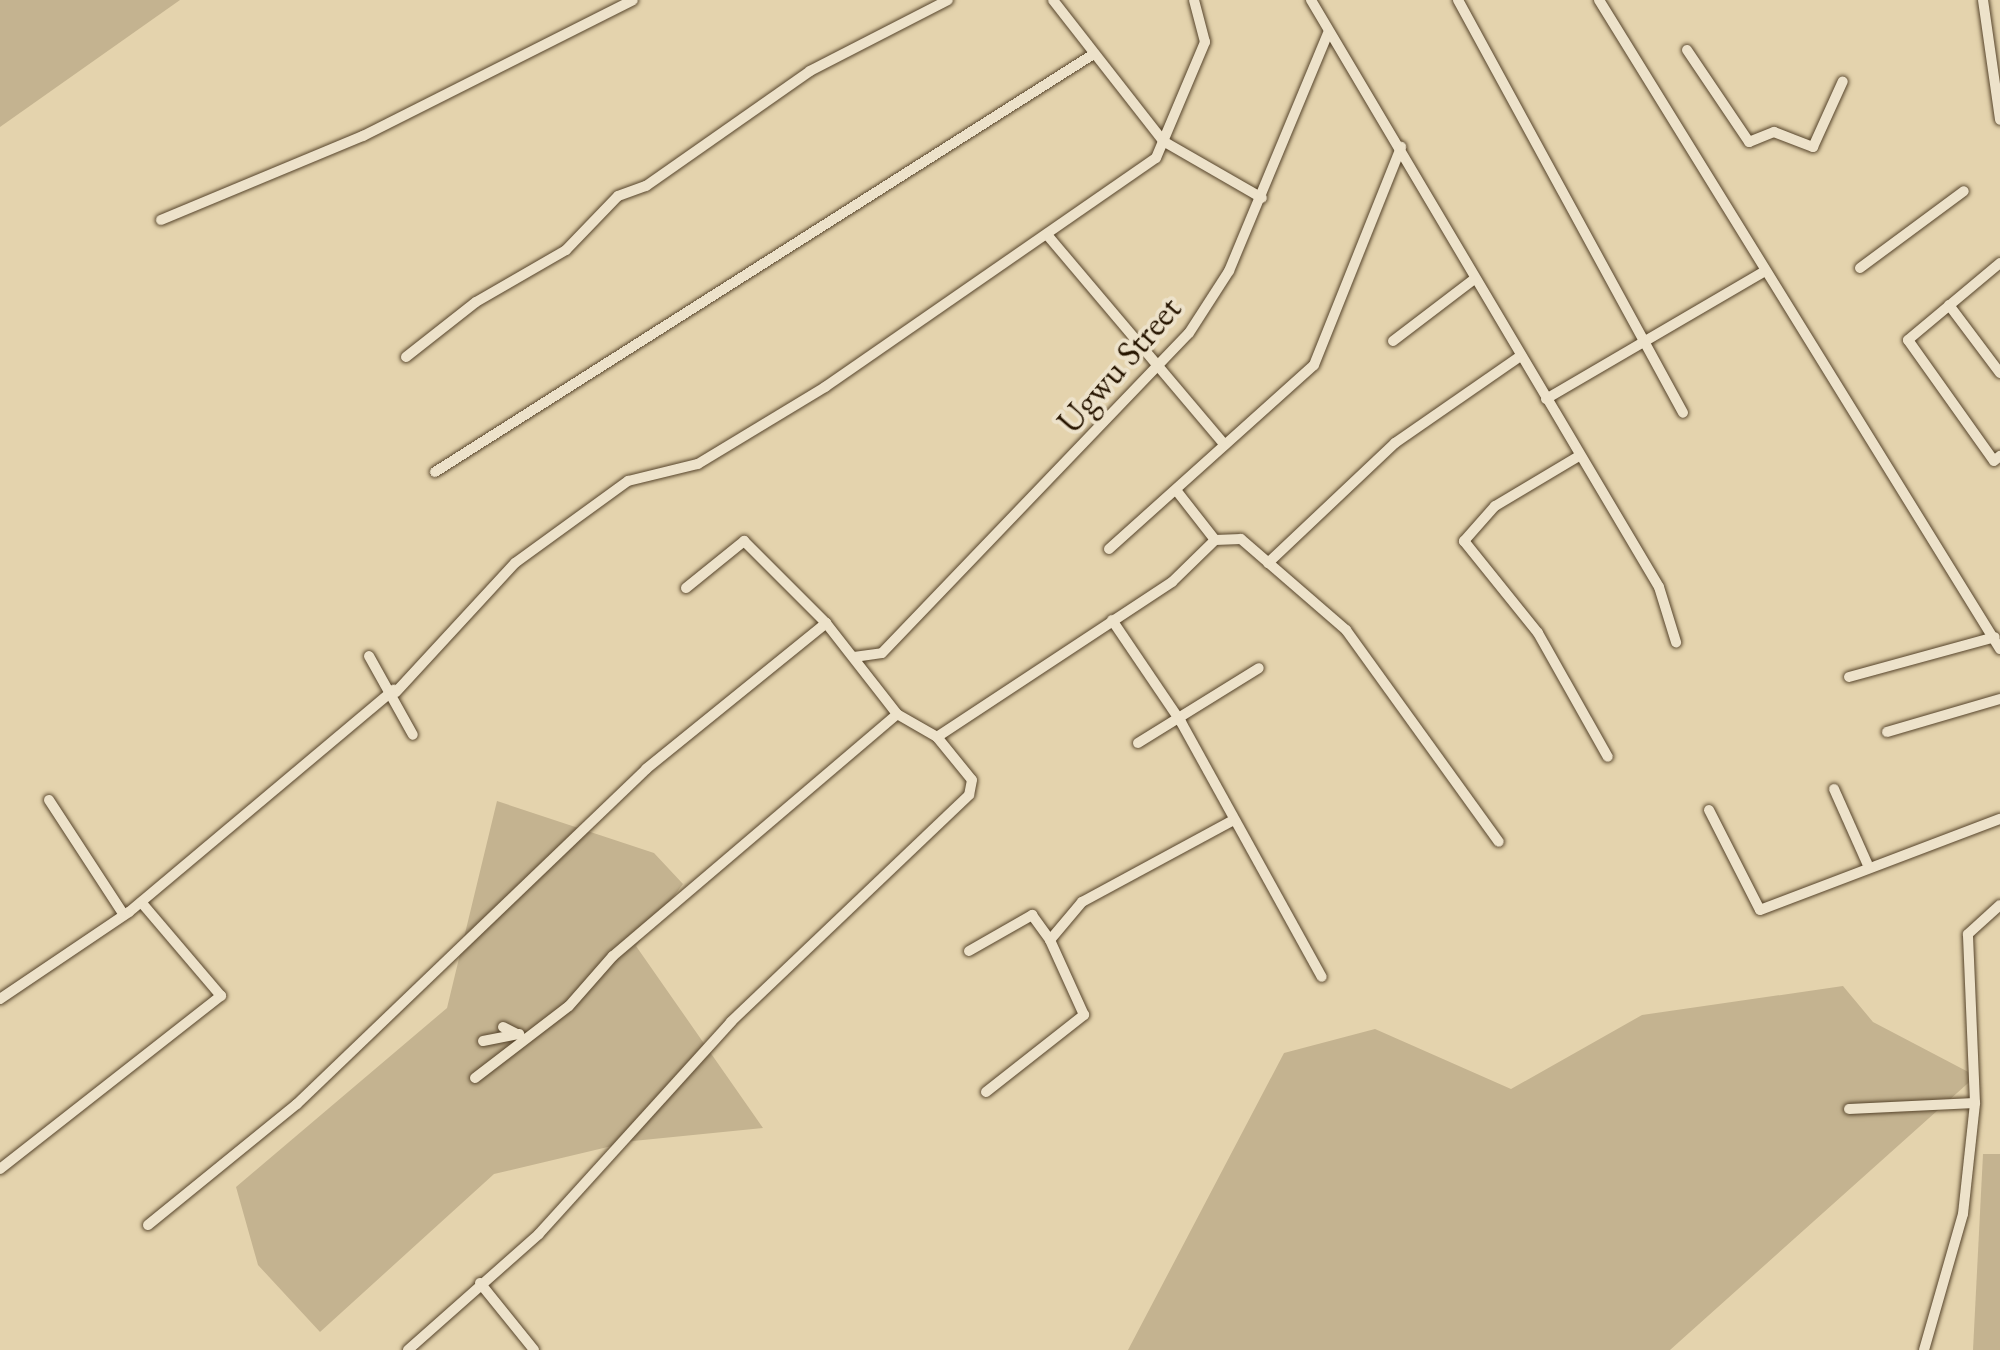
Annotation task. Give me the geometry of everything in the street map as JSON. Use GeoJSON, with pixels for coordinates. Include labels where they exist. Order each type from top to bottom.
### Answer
{"type":"FeatureCollection","features":[{"type":"Feature","properties":{"kind":"street"},"geometry":{"type":"LineString","coordinates":[[160,220],[363,136],[633,0]]}},
{"type":"Feature","properties":{"kind":"street"},"geometry":{"type":"LineString","coordinates":[[406,357],[476,302],[566,250],[618,196],[646,186],[810,71],[948,0]]}},
{"type":"Feature","properties":{"kind":"street"},"geometry":{"type":"LineString","coordinates":[[1053,0],[1162,141],[1262,198]]}},
{"type":"Feature","properties":{"kind":"street"},"geometry":{"type":"LineString","coordinates":[[1310,0],[1401,147],[1472,280],[1659,587],[1676,642]]}},
{"type":"Feature","properties":{"kind":"street"},"geometry":{"type":"LineString","coordinates":[[1458,0],[1684,413]]}},
{"type":"Feature","properties":{"kind":"street"},"geometry":{"type":"LineString","coordinates":[[1599,0],[1762,274],[2000,649]]}},
{"type":"Feature","properties":{"kind":"street"},"geometry":{"type":"LineString","coordinates":[[1984,0],[2000,120]]}},
{"type":"Feature","properties":{"kind":"street"},"geometry":{"type":"LineString","coordinates":[[0,999],[141,902],[395,691],[515,564],[628,481],[698,464],[1049,237],[1156,158],[1204,42],[1197,1]]}},
{"type":"Feature","properties":{"kind":"street","name":"Ugwu Street"},"geometry":{"type":"LineString","coordinates":[[854,658],[882,653],[1158,374],[1229,271],[1328,33]]}},
{"type":"Feature","properties":{"kind":"street"},"geometry":{"type":"LineString","coordinates":[[1687,50],[1750,142],[1774,132],[1813,147],[1842,81]]}},
{"type":"Feature","properties":{"kind":"street"},"geometry":{"type":"LineString","coordinates":[[435,472],[1092,55]]}},
{"type":"Feature","properties":{"kind":"street"},"geometry":{"type":"LineString","coordinates":[[1109,549],[1314,365],[1401,147]]}},
{"type":"Feature","properties":{"kind":"street"},"geometry":{"type":"LineString","coordinates":[[1860,268],[1964,190]]}},
{"type":"Feature","properties":{"kind":"street"},"geometry":{"type":"LineString","coordinates":[[1049,237],[1158,374],[1225,445]]}},
{"type":"Feature","properties":{"kind":"street"},"geometry":{"type":"LineString","coordinates":[[2000,263],[1908,340],[1994,461],[2000,456]]}},
{"type":"Feature","properties":{"kind":"street"},"geometry":{"type":"LineString","coordinates":[[1546,400],[1644,338],[1762,274]]}},
{"type":"Feature","properties":{"kind":"street"},"geometry":{"type":"LineString","coordinates":[[1393,340],[1472,280]]}},
{"type":"Feature","properties":{"kind":"street"},"geometry":{"type":"LineString","coordinates":[[1949,306],[2000,373]]}},
{"type":"Feature","properties":{"kind":"street"},"geometry":{"type":"LineString","coordinates":[[1268,563],[1396,443],[1519,357]]}},
{"type":"Feature","properties":{"kind":"street"},"geometry":{"type":"LineString","coordinates":[[1579,456],[1496,506],[1464,541],[1538,633],[1608,756]]}},
{"type":"Feature","properties":{"kind":"street"},"geometry":{"type":"LineString","coordinates":[[1176,490],[1215,540]]}},
{"type":"Feature","properties":{"kind":"street"},"geometry":{"type":"LineString","coordinates":[[1215,540],[1242,539],[1346,630],[1500,842]]}},
{"type":"Feature","properties":{"kind":"street"},"geometry":{"type":"LineString","coordinates":[[937,737],[1197,564],[1215,540]]}},
{"type":"Feature","properties":{"kind":"street"},"geometry":{"type":"LineString","coordinates":[[408,1350],[540,1234],[759,994],[969,796],[972,780],[937,737],[897,714],[826,624],[744,541],[686,588]]}},
{"type":"Feature","properties":{"kind":"street"},"geometry":{"type":"LineString","coordinates":[[1112,620],[1181,722],[1232,821],[1322,977]]}},
{"type":"Feature","properties":{"kind":"street"},"geometry":{"type":"LineString","coordinates":[[148,1226],[297,1104],[646,770],[826,624]]}},
{"type":"Feature","properties":{"kind":"street"},"geometry":{"type":"LineString","coordinates":[[1849,677],[1994,637]]}},
{"type":"Feature","properties":{"kind":"street"},"geometry":{"type":"LineString","coordinates":[[369,656],[395,691],[413,735]]}},
{"type":"Feature","properties":{"kind":"street"},"geometry":{"type":"LineString","coordinates":[[1138,743],[1181,722],[1260,668]]}},
{"type":"Feature","properties":{"kind":"street"},"geometry":{"type":"LineString","coordinates":[[1887,732],[2000,699]]}},
{"type":"Feature","properties":{"kind":"street"},"geometry":{"type":"LineString","coordinates":[[475,1078],[519,1034],[570,1006],[613,956],[897,714]]}},
{"type":"Feature","properties":{"kind":"street"},"geometry":{"type":"LineString","coordinates":[[1834,789],[1867,862]]}},
{"type":"Feature","properties":{"kind":"street"},"geometry":{"type":"LineString","coordinates":[[50,800],[124,914]]}},
{"type":"Feature","properties":{"kind":"street"},"geometry":{"type":"LineString","coordinates":[[1708,810],[1760,910],[1867,862],[2000,819]]}},
{"type":"Feature","properties":{"kind":"street"},"geometry":{"type":"LineString","coordinates":[[1050,940],[1082,902],[1232,821]]}},
{"type":"Feature","properties":{"kind":"street"},"geometry":{"type":"LineString","coordinates":[[0,1169],[221,996],[141,902]]}},
{"type":"Feature","properties":{"kind":"street"},"geometry":{"type":"LineString","coordinates":[[1924,1350],[1963,1214],[1975,1103],[1968,934],[2000,905]]}},
{"type":"Feature","properties":{"kind":"street"},"geometry":{"type":"LineString","coordinates":[[969,952],[1032,915],[1050,940],[1084,1015],[986,1092]]}},
{"type":"Feature","properties":{"kind":"street"},"geometry":{"type":"LineString","coordinates":[[503,1027],[519,1034]]}},
{"type":"Feature","properties":{"kind":"street"},"geometry":{"type":"LineString","coordinates":[[482,1041],[519,1034]]}},
{"type":"Feature","properties":{"kind":"street"},"geometry":{"type":"LineString","coordinates":[[1848,1109],[1975,1103]]}},
{"type":"Feature","properties":{"kind":"street"},"geometry":{"type":"LineString","coordinates":[[480,1283],[534,1350]]}},
{"type":"Feature","properties":{"kind":"shaded area"},"geometry":{"type":"Polygon","coordinates":[[[0,0],[180,0],[0,127],[0,0]]]}},
{"type":"Feature","properties":{"kind":"shaded area"},"geometry":{"type":"Polygon","coordinates":[[[497,801],[654,853],[683,884],[636,946],[763,1128],[633,1141],[494,1174],[320,1332],[258,1265],[236,1187],[447,1008],[497,801]]]}},
{"type":"Feature","properties":{"kind":"shaded area"},"geometry":{"type":"Polygon","coordinates":[[[1843,986],[1873,1022],[1976,1076],[1670,1350],[1128,1350],[1284,1053],[1375,1029],[1511,1089],[1642,1015],[1843,986]]]}},
{"type":"Feature","properties":{"kind":"shaded area"},"geometry":{"type":"Polygon","coordinates":[[[1983,1154],[2000,1154],[2000,1350],[1973,1350],[1983,1154]]]}}]}
